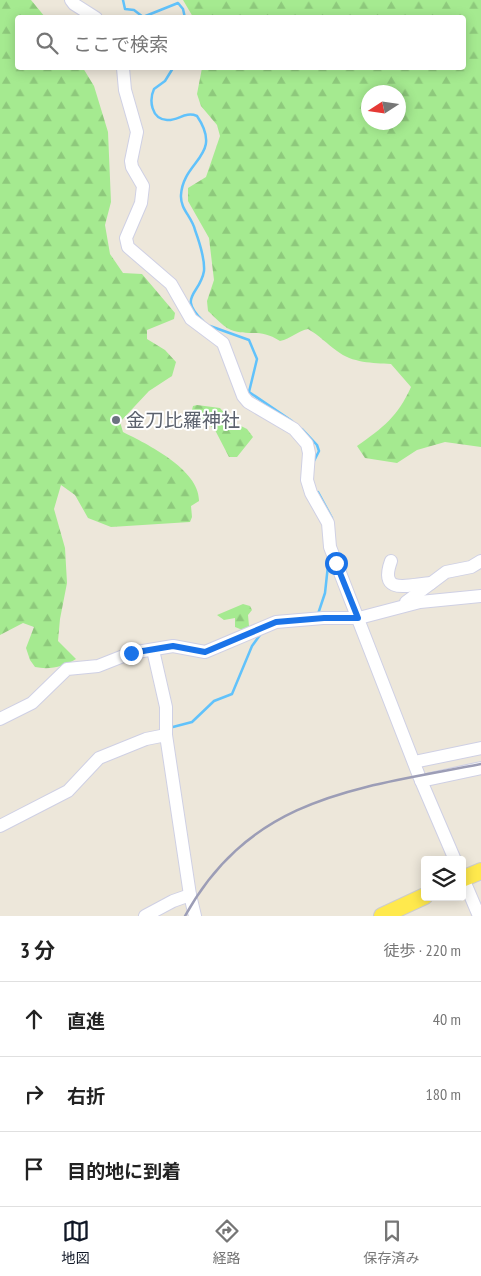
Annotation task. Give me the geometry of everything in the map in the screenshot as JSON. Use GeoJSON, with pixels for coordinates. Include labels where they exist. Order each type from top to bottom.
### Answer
{"type":"FeatureCollection","features":[{"type":"Feature","properties":{"kind":"main road"},"geometry":{"type":"LineString","coordinates":[[466,877],[481,871]]}},
{"type":"Feature","properties":{"kind":"main road"},"geometry":{"type":"LineString","coordinates":[[382,916],[421,898]]}},
{"type":"Feature","properties":{"kind":"street"},"geometry":{"type":"LineString","coordinates":[[71,0],[92,15]]}},
{"type":"Feature","properties":{"kind":"street"},"geometry":{"type":"LineString","coordinates":[[123,70],[125,90],[138,132],[131,160],[132,167],[143,186],[141,203],[126,238],[128,246],[171,284],[191,318],[223,342],[243,396],[248,402],[294,428],[307,444],[310,453],[307,480],[311,493],[326,518],[330,547],[421,781],[453,856]]}},
{"type":"Feature","properties":{"kind":"street"},"geometry":{"type":"LineString","coordinates":[[391,561],[390,581],[396,586],[404,587],[436,582]]}},
{"type":"Feature","properties":{"kind":"street"},"geometry":{"type":"LineString","coordinates":[[401,608],[413,596],[436,582],[446,572],[471,567],[481,561]]}},
{"type":"Feature","properties":{"kind":"street"},"geometry":{"type":"LineString","coordinates":[[0,719],[32,703],[67,669],[98,666],[131,653],[173,646],[205,652],[276,622],[316,618],[358,618],[420,602],[481,596]]}},
{"type":"Feature","properties":{"kind":"street"},"geometry":{"type":"LineString","coordinates":[[153,650],[166,707],[166,731],[190,895],[195,916]]}},
{"type":"Feature","properties":{"kind":"street"},"geometry":{"type":"LineString","coordinates":[[0,826],[68,791],[99,758],[166,731]]}},
{"type":"Feature","properties":{"kind":"street"},"geometry":{"type":"LineString","coordinates":[[414,762],[481,748]]}},
{"type":"Feature","properties":{"kind":"street"},"geometry":{"type":"LineString","coordinates":[[421,781],[481,768]]}},
{"type":"Feature","properties":{"kind":"street"},"geometry":{"type":"LineString","coordinates":[[466,885],[479,916]]}},
{"type":"Feature","properties":{"kind":"street"},"geometry":{"type":"LineString","coordinates":[[145,916],[172,901],[190,895]]}},
{"type":"Feature","properties":{"kind":"green space"},"geometry":{"type":"Polygon","coordinates":[[[0,0],[31,0],[43,15],[15,15],[15,70],[84,70],[94,86],[108,132],[111,202],[105,225],[110,254],[123,273],[142,274],[175,313],[174,319],[147,330],[147,339],[165,350],[176,362],[172,376],[149,391],[120,422],[123,432],[158,451],[182,469],[191,479],[197,490],[199,501],[191,506],[192,517],[190,522],[111,527],[88,518],[75,495],[61,485],[54,509],[65,548],[67,583],[58,641],[76,659],[51,668],[35,667],[30,660],[26,648],[34,627],[23,623],[0,635],[0,0]]]}},
{"type":"Feature","properties":{"kind":"green space"},"geometry":{"type":"Polygon","coordinates":[[[183,0],[481,0],[481,447],[445,442],[417,450],[397,463],[365,458],[357,446],[389,421],[401,406],[411,387],[391,364],[363,362],[349,358],[308,329],[280,341],[261,333],[234,331],[208,311],[207,301],[214,280],[209,238],[188,201],[188,188],[206,177],[220,136],[217,125],[201,106],[197,94],[202,70],[466,70],[466,15],[192,15],[183,0]]]}},
{"type":"Feature","properties":{"kind":"green space"},"geometry":{"type":"Polygon","coordinates":[[[193,406],[220,408],[231,421],[247,429],[253,437],[237,457],[229,457],[215,430],[192,410],[193,406]]]}},
{"type":"Feature","properties":{"kind":"green space"},"geometry":{"type":"Polygon","coordinates":[[[243,604],[250,606],[252,610],[248,615],[249,626],[245,631],[235,627],[235,618],[224,620],[217,615],[243,604]]]}},
{"type":"Feature","properties":{"kind":"waterway"},"geometry":{"type":"LineString","coordinates":[[123,0],[125,9],[134,10],[140,15]]}},
{"type":"Feature","properties":{"kind":"waterway"},"geometry":{"type":"LineString","coordinates":[[148,15],[178,3],[183,9],[184,15]]}},
{"type":"Feature","properties":{"kind":"waterway"},"geometry":{"type":"LineString","coordinates":[[172,70],[165,81],[154,89],[152,93],[155,113],[162,119],[167,120],[185,115],[197,116],[204,129],[206,140],[200,157],[183,183],[181,195],[182,205],[193,225],[203,256],[204,271],[202,279],[191,301],[195,313],[203,321]]}},
{"type":"Feature","properties":{"kind":"waterway"},"geometry":{"type":"LineString","coordinates":[[210,326],[249,340],[257,359],[249,392],[292,421]]}},
{"type":"Feature","properties":{"kind":"waterway"},"geometry":{"type":"LineString","coordinates":[[302,429],[317,445],[319,451],[314,461]]}},
{"type":"Feature","properties":{"kind":"waterway"},"geometry":{"type":"LineString","coordinates":[[318,492],[332,518]]}},
{"type":"Feature","properties":{"kind":"waterway"},"geometry":{"type":"LineString","coordinates":[[318,614],[325,593],[329,556]]}},
{"type":"Feature","properties":{"kind":"waterway"},"geometry":{"type":"LineString","coordinates":[[169,728],[192,722],[214,701],[232,694],[252,646],[260,635]]}},
{"type":"Feature","properties":{"kind":"railway"},"geometry":{"type":"LineString","coordinates":[[185,916],[212,876],[242,845],[276,821],[313,804],[352,791],[481,764]]}},
{"type":"Feature","properties":{"kind":"place","name":"金刀比羅神社"},"geometry":{"type":"Point","coordinates":[116,420]}},
{"type":"Feature","properties":{"kind":"route"},"geometry":{"type":"LineString","coordinates":[[131,653],[173,646],[205,652],[224,642],[255,632],[276,622],[324,618],[358,618],[336,563]]}}]}
